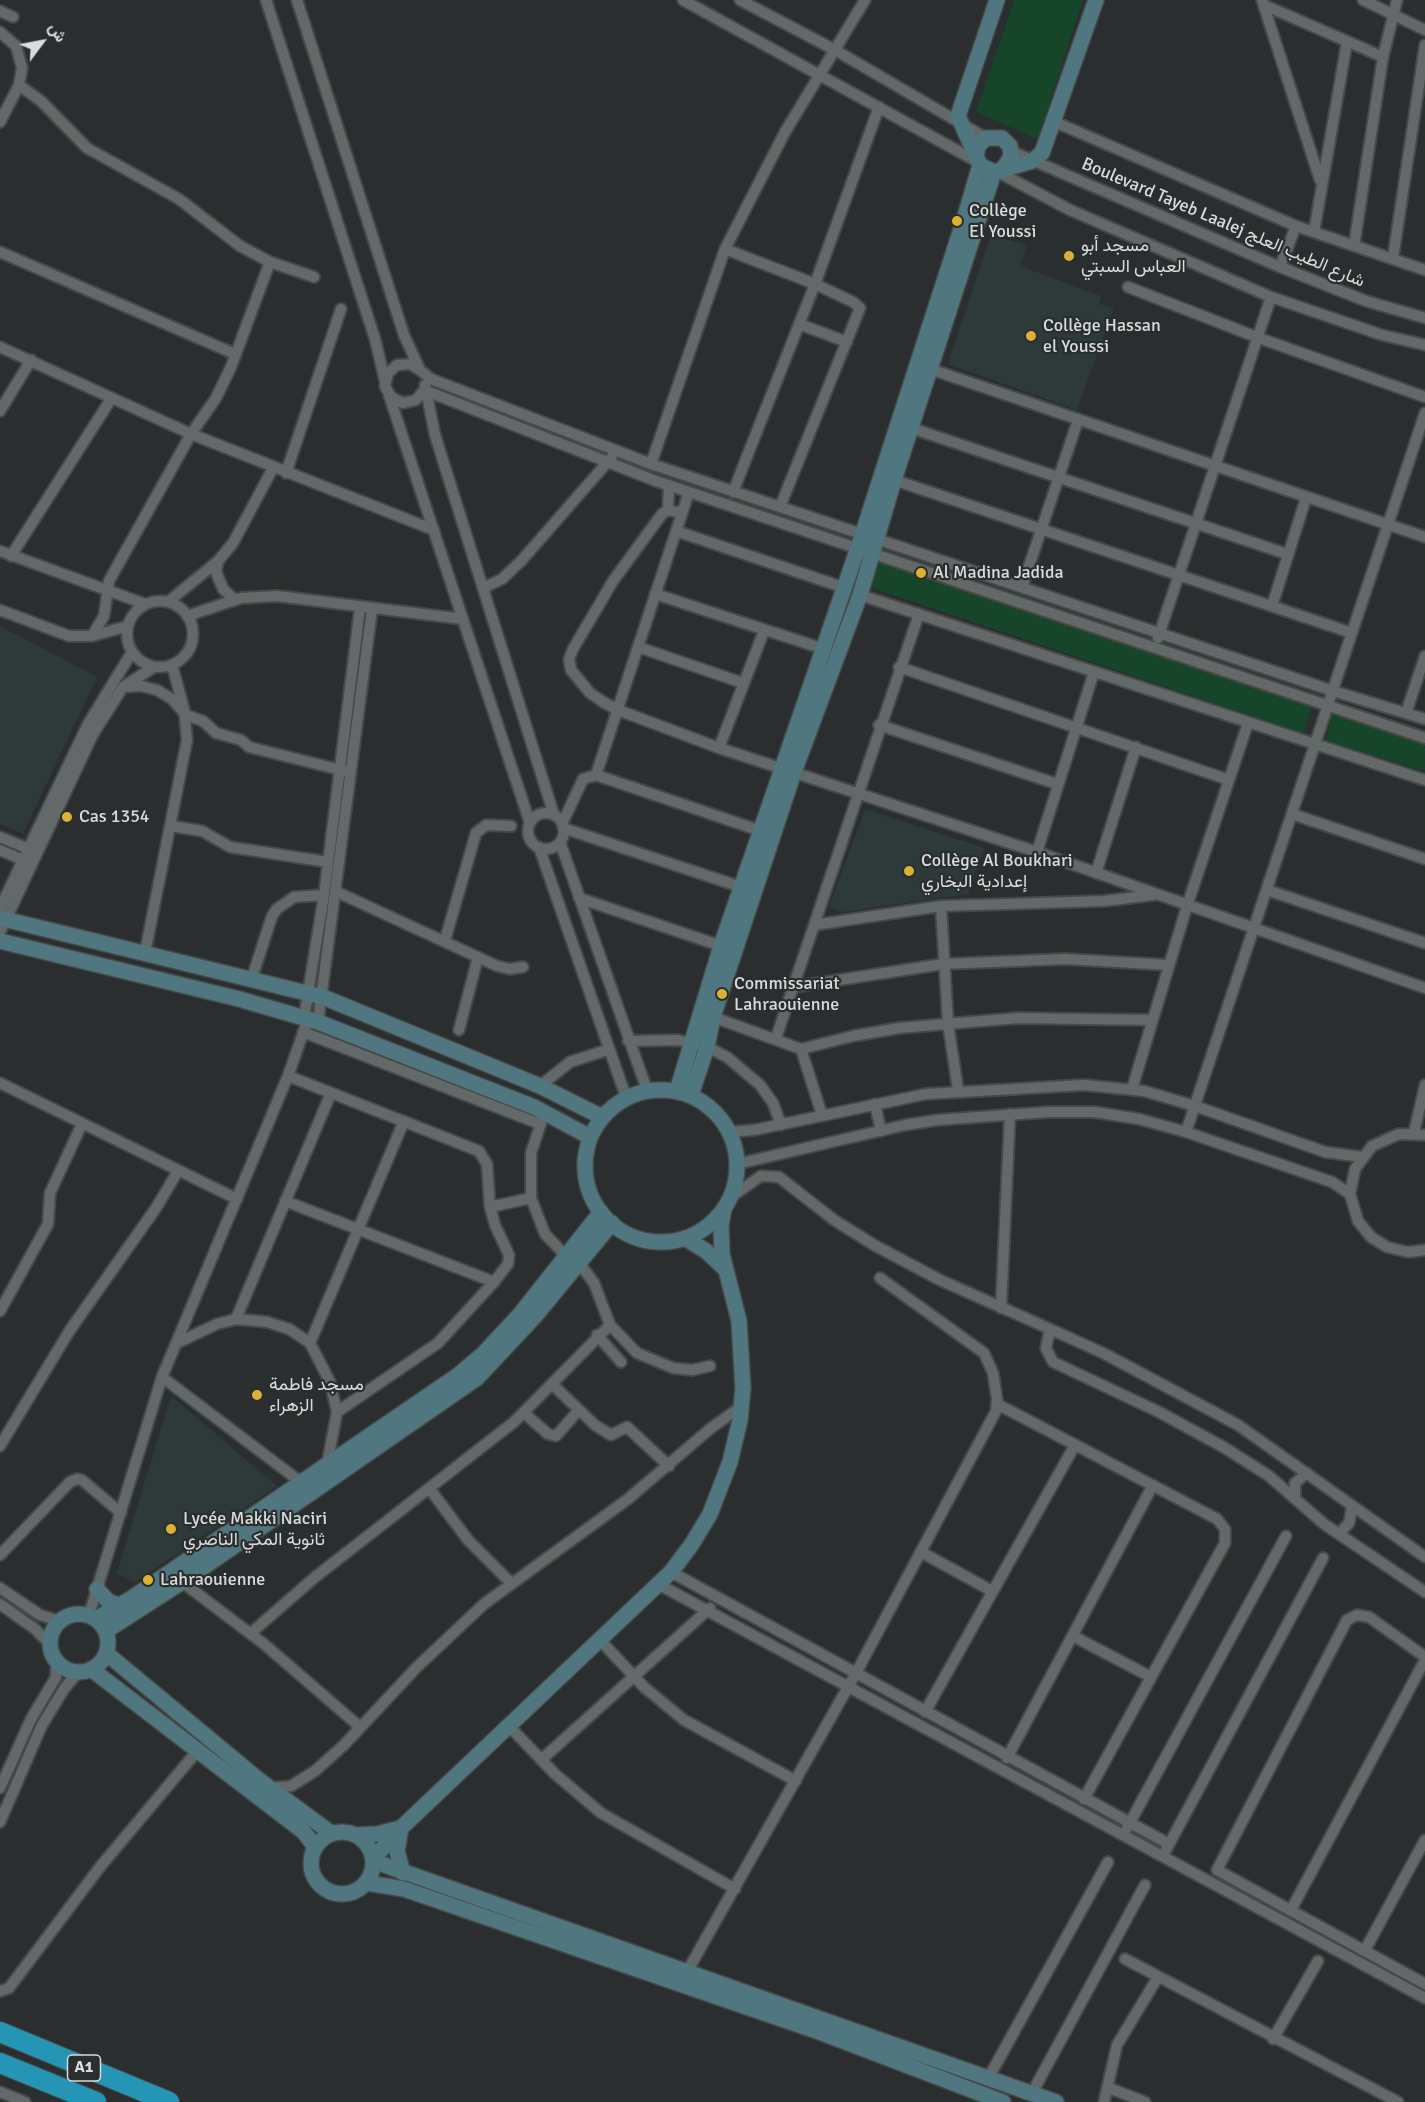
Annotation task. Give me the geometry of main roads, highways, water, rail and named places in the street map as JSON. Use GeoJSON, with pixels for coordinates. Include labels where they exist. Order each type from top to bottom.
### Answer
{"type":"FeatureCollection","features":[{"type":"Feature","properties":{"kind":"highway","name":"A1"},"geometry":{"type":"LineString","coordinates":[[0,2032],[169,2102]]}},
{"type":"Feature","properties":{"kind":"highway","name":"A1"},"geometry":{"type":"LineString","coordinates":[[0,2063],[96,2102]]}},
{"type":"Feature","properties":{"kind":"place","name":"Collège El Youssi"},"geometry":{"type":"Point","coordinates":[957,221]}},
{"type":"Feature","properties":{"kind":"place","name":"مسجد أبو العباس السبتي"},"geometry":{"type":"Point","coordinates":[1069,256]}},
{"type":"Feature","properties":{"kind":"place","name":"Collège Hassan el Youssi"},"geometry":{"type":"Point","coordinates":[1031,336]}},
{"type":"Feature","properties":{"kind":"place","name":"Al Madina Jadida"},"geometry":{"type":"Point","coordinates":[921,573]}},
{"type":"Feature","properties":{"kind":"place","name":"Cas 1354"},"geometry":{"type":"Point","coordinates":[67,817]}},
{"type":"Feature","properties":{"kind":"place","name":"Collège Al Boukhari إعدادية البخاري"},"geometry":{"type":"Point","coordinates":[909,871]}},
{"type":"Feature","properties":{"kind":"place","name":"Commissariat Lahraouienne"},"geometry":{"type":"Point","coordinates":[722,994]}},
{"type":"Feature","properties":{"kind":"place","name":"مسجد فاطمة الزهراء"},"geometry":{"type":"Point","coordinates":[257,1395]}},
{"type":"Feature","properties":{"kind":"place","name":"Lycée Makki Naciri ثانوية المكي الناصري"},"geometry":{"type":"Point","coordinates":[171,1529]}},
{"type":"Feature","properties":{"kind":"place","name":"Lahraouienne"},"geometry":{"type":"Point","coordinates":[148,1580]}}]}
